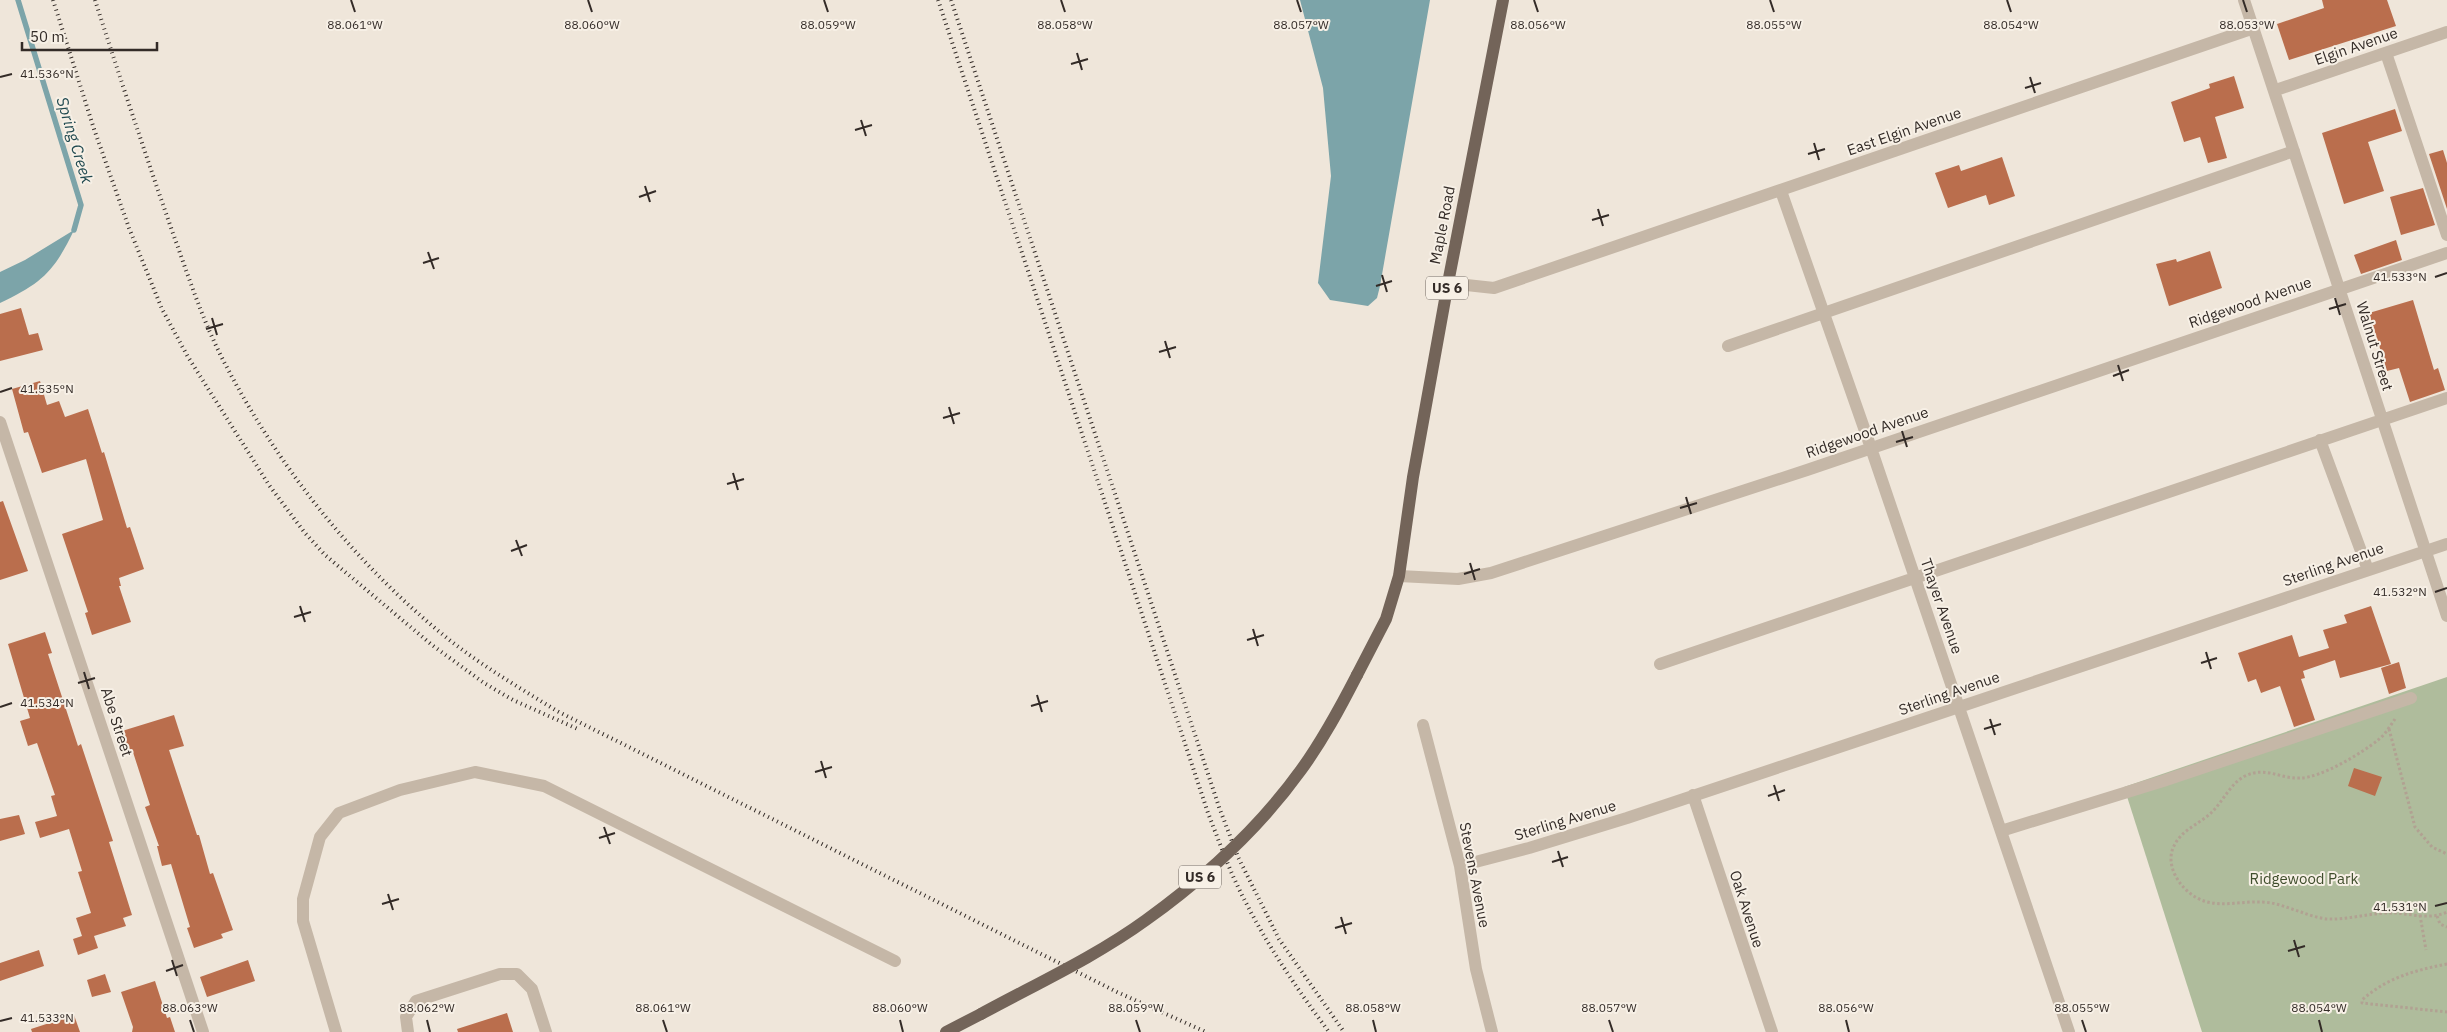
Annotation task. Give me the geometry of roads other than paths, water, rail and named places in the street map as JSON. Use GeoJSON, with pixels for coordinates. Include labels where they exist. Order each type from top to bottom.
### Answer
{"type":"FeatureCollection","features":[{"type":"Feature","properties":{"kind":"main road","name":"Maple Road"},"geometry":{"type":"LineString","coordinates":[[1399,576],[1413,477],[1448,283],[1503,0]]}},
{"type":"Feature","properties":{"kind":"main road","name":"US 6"},"geometry":{"type":"LineString","coordinates":[[946,1032],[1078,962],[1145,920],[1202,875],[1257,822],[1301,771],[1336,716],[1386,620],[1399,576]]}},
{"type":"Feature","properties":{"kind":"street","name":"Walnut Street"},"geometry":{"type":"LineString","coordinates":[[2244,0],[2276,90],[2381,419],[2447,616]]}},
{"type":"Feature","properties":{"kind":"street","name":"East Elgin Avenue"},"geometry":{"type":"LineString","coordinates":[[1448,283],[1494,288],[2254,28]]}},
{"type":"Feature","properties":{"kind":"street","name":"Elgin Avenue"},"geometry":{"type":"LineString","coordinates":[[2276,90],[2447,32]]}},
{"type":"Feature","properties":{"kind":"street"},"geometry":{"type":"LineString","coordinates":[[2386,53],[2447,235]]}},
{"type":"Feature","properties":{"kind":"street"},"geometry":{"type":"LineString","coordinates":[[1728,346],[2294,151]]}},
{"type":"Feature","properties":{"kind":"street","name":"Thayer Avenue"},"geometry":{"type":"LineString","coordinates":[[1781,191],[1871,448],[2069,1032]]}},
{"type":"Feature","properties":{"kind":"street","name":"Ridgewood Avenue"},"geometry":{"type":"LineString","coordinates":[[1399,576],[1458,579],[1491,573],[1871,448],[2447,253]]}},
{"type":"Feature","properties":{"kind":"street"},"geometry":{"type":"LineString","coordinates":[[1660,664],[2447,398]]}},
{"type":"Feature","properties":{"kind":"street","name":"Abe Street"},"geometry":{"type":"LineString","coordinates":[[0,422],[203,1032]]}},
{"type":"Feature","properties":{"kind":"street"},"geometry":{"type":"LineString","coordinates":[[2320,440],[2368,570]]}},
{"type":"Feature","properties":{"kind":"street","name":"Sterling Avenue"},"geometry":{"type":"LineString","coordinates":[[1460,866],[1529,848],[1693,796],[2447,544]]}},
{"type":"Feature","properties":{"kind":"street"},"geometry":{"type":"LineString","coordinates":[[2001,831],[2154,784],[2410,698]]}},
{"type":"Feature","properties":{"kind":"street","name":"Stevens Avenue"},"geometry":{"type":"LineString","coordinates":[[1423,725],[1460,866],[1476,969],[1492,1032]]}},
{"type":"Feature","properties":{"kind":"street"},"geometry":{"type":"LineString","coordinates":[[336,1032],[303,921],[302,899],[320,837],[339,814],[400,790],[475,772],[544,786],[895,960]]}},
{"type":"Feature","properties":{"kind":"street","name":"Oak Avenue"},"geometry":{"type":"LineString","coordinates":[[1693,796],[1772,1032]]}},
{"type":"Feature","properties":{"kind":"street"},"geometry":{"type":"LineString","coordinates":[[408,1032],[406,1016],[416,1001],[500,974],[518,974],[532,989],[546,1032]]}},
{"type":"Feature","properties":{"kind":"water"},"geometry":{"type":"Polygon","coordinates":[[[1300,0],[1430,0],[1380,286],[1377,298],[1368,306],[1330,300],[1318,283],[1331,176],[1323,88],[1300,0]]]}},
{"type":"Feature","properties":{"kind":"water"},"geometry":{"type":"Polygon","coordinates":[[[74,230],[60,256],[45,275],[26,289],[0,303],[0,272],[25,260],[74,230]]]}},
{"type":"Feature","properties":{"kind":"waterway","name":"Spring Creek"},"geometry":{"type":"LineString","coordinates":[[18,0],[81,205],[74,230]]}},
{"type":"Feature","properties":{"kind":"railway"},"geometry":{"type":"LineString","coordinates":[[53,0],[94,129],[129,228],[162,309],[188,357],[269,485],[305,533],[325,555],[432,645],[484,683],[513,700],[580,730]]}},
{"type":"Feature","properties":{"kind":"railway"},"geometry":{"type":"LineString","coordinates":[[95,0],[170,225],[200,308],[221,356],[266,435],[319,509],[380,577],[413,608],[447,638],[474,658],[557,711],[1117,992],[1206,1032]]}},
{"type":"Feature","properties":{"kind":"railway"},"geometry":{"type":"LineString","coordinates":[[938,0],[1208,813],[1233,876],[1252,915],[1305,1000],[1329,1032]]}},
{"type":"Feature","properties":{"kind":"railway"},"geometry":{"type":"LineString","coordinates":[[951,0],[1219,807],[1238,857],[1279,939],[1344,1032]]}},
{"type":"Feature","properties":{"kind":"park label","name":"Ridgewood Park"},"geometry":{"type":"Point","coordinates":[2304,878]}}]}
